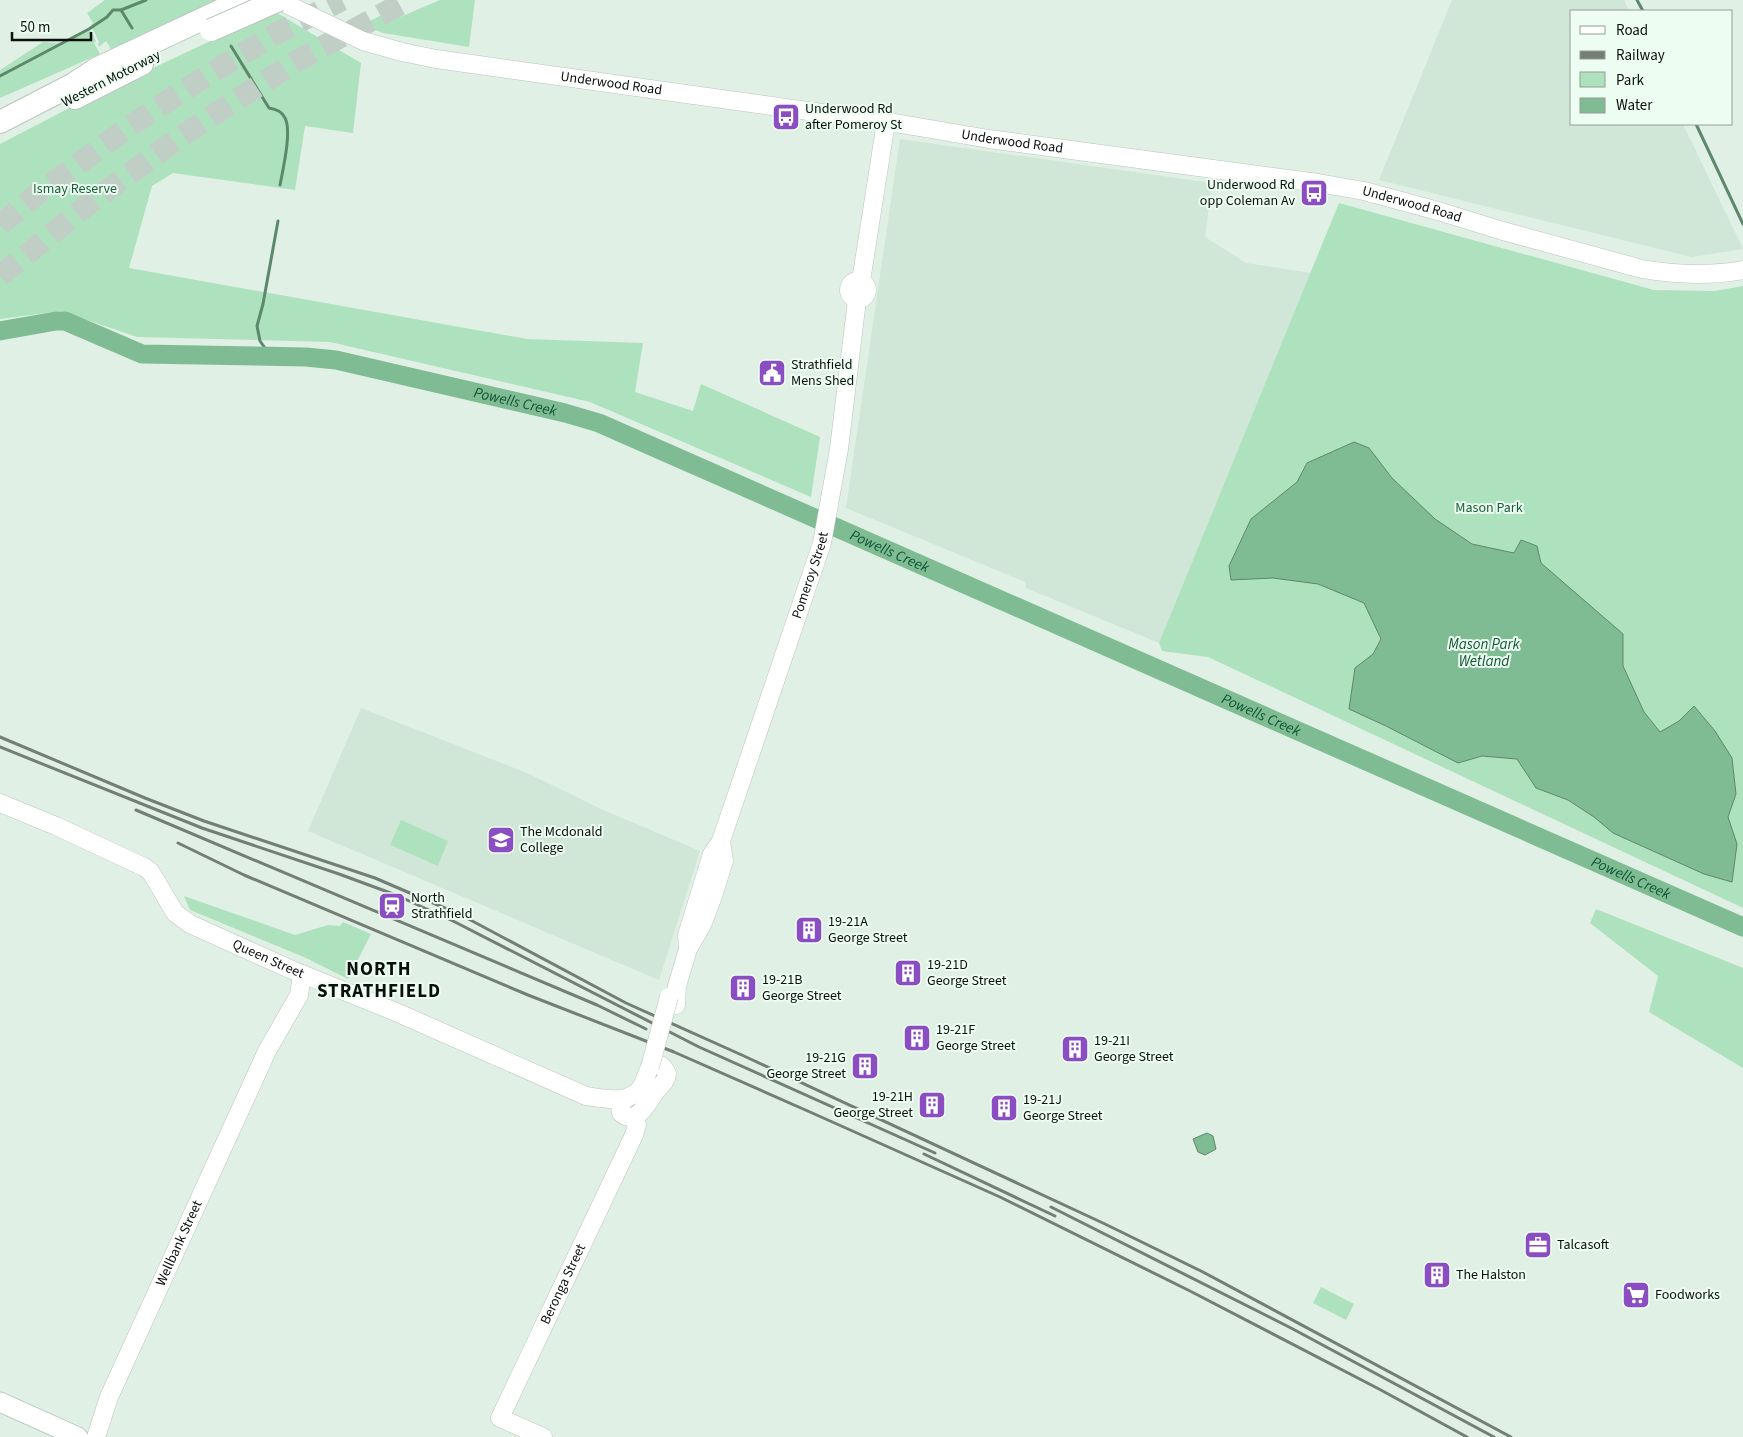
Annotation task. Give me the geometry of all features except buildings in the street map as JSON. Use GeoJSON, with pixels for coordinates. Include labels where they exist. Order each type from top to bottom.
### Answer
{"type":"FeatureCollection","features":[{"type":"Feature","properties":{"kind":"highway","name":"Western Motorway"},"geometry":{"type":"LineString","coordinates":[[0,136],[207,24],[243,0]]}},
{"type":"Feature","properties":{"kind":"highway","name":"Western Motorway"},"geometry":{"type":"LineString","coordinates":[[0,122],[72,85],[98,68],[207,24],[281,2]]}},
{"type":"Feature","properties":{"kind":"highway"},"geometry":{"type":"LineString","coordinates":[[0,107],[98,68]]}},
{"type":"Feature","properties":{"kind":"main road","name":"Underwood Road"},"geometry":{"type":"LineString","coordinates":[[281,2],[363,41],[436,59],[1364,191],[1642,269],[1693,275],[1743,270]]}},
{"type":"Feature","properties":{"kind":"main road","name":"Pomeroy Street"},"geometry":{"type":"LineString","coordinates":[[627,1111],[642,1086],[659,1065],[664,1052],[674,996],[688,949],[687,935],[712,854],[721,841],[818,558],[824,535],[839,449],[857,300],[864,298],[868,293],[867,287],[860,281],[886,122]]}},
{"type":"Feature","properties":{"kind":"main road","name":"Queen Street"},"geometry":{"type":"LineString","coordinates":[[0,803],[82,838],[150,871],[170,906],[182,920],[198,928],[300,973],[396,1012],[586,1096],[598,1106],[627,1111]]}},
{"type":"Feature","properties":{"kind":"main road","name":"Wellbank Street"},"geometry":{"type":"LineString","coordinates":[[96,1437],[109,1397],[267,1051],[299,995],[300,973]]}},
{"type":"Feature","properties":{"kind":"main road","name":"Wellbank Street"},"geometry":{"type":"LineString","coordinates":[[267,1051],[283,1005],[300,973]]}},
{"type":"Feature","properties":{"kind":"main road"},"geometry":{"type":"LineString","coordinates":[[299,995],[303,990],[321,981]]}},
{"type":"Feature","properties":{"kind":"main road","name":"Beronga Street"},"geometry":{"type":"LineString","coordinates":[[543,1437],[500,1418],[634,1135],[637,1125],[627,1111]]}},
{"type":"Feature","properties":{"kind":"main road"},"geometry":{"type":"LineString","coordinates":[[0,1402],[78,1437]]}},
{"type":"Feature","properties":{"kind":"shaded area"},"geometry":{"type":"Polygon","coordinates":[[[1452,0],[1624,0],[1629,10],[1570,10],[1570,125],[1683,125],[1743,249],[1691,257],[1379,180],[1452,0]]]}},
{"type":"Feature","properties":{"kind":"shaded area"},"geometry":{"type":"Polygon","coordinates":[[[900,139],[1212,183],[1205,237],[1246,263],[1311,273],[1159,643],[1026,588],[1025,582],[846,508],[900,139]]]}},
{"type":"Feature","properties":{"kind":"shaded area","name":"The Mcdonald College"},"geometry":{"type":"Polygon","coordinates":[[[361,708],[527,773],[601,809],[700,851],[659,980],[308,831],[361,708]]]}},
{"type":"Feature","properties":{"kind":"green space"},"geometry":{"type":"Polygon","coordinates":[[[105,0],[217,0],[111,49],[106,41],[99,47],[99,42],[91,25],[93,23],[87,13],[105,0]]]}},
{"type":"Feature","properties":{"kind":"green space"},"geometry":{"type":"Polygon","coordinates":[[[440,0],[475,0],[469,47],[383,33],[368,27],[366,23],[395,8],[400,17],[440,0]]]}},
{"type":"Feature","properties":{"kind":"green space","name":"Ismay Reserve"},"geometry":{"type":"Polygon","coordinates":[[[274,11],[361,63],[353,133],[305,126],[295,190],[173,173],[152,186],[129,268],[527,339],[643,343],[635,392],[693,411],[701,384],[820,437],[811,497],[590,402],[330,342],[137,337],[61,311],[0,319],[0,144],[81,102],[274,11]]]}},
{"type":"Feature","properties":{"kind":"green space"},"geometry":{"type":"Polygon","coordinates":[[[90,30],[100,54],[0,98],[0,77],[90,30]]]}},
{"type":"Feature","properties":{"kind":"green space"},"geometry":{"type":"Polygon","coordinates":[[[43,42],[59,43],[0,74],[0,70],[43,42]]]}},
{"type":"Feature","properties":{"kind":"green space","name":"Mason Park"},"geometry":{"type":"Polygon","coordinates":[[[1339,203],[1654,290],[1715,291],[1743,286],[1743,908],[1208,657],[1162,651],[1159,643],[1339,203]]]}},
{"type":"Feature","properties":{"kind":"green space"},"geometry":{"type":"Polygon","coordinates":[[[401,820],[448,841],[438,866],[390,845],[401,820]]]}},
{"type":"Feature","properties":{"kind":"green space"},"geometry":{"type":"Polygon","coordinates":[[[184,896],[295,935],[328,925],[340,926],[343,922],[371,934],[348,979],[306,958],[190,910],[184,896]]]}},
{"type":"Feature","properties":{"kind":"green space"},"geometry":{"type":"Polygon","coordinates":[[[1596,909],[1743,968],[1743,1068],[1649,1012],[1658,976],[1590,923],[1596,909]]]}},
{"type":"Feature","properties":{"kind":"green space"},"geometry":{"type":"Polygon","coordinates":[[[1321,1287],[1354,1304],[1346,1320],[1313,1303],[1321,1287]]]}},
{"type":"Feature","properties":{"kind":"water","name":"Mason Park Wetland"},"geometry":{"type":"Polygon","coordinates":[[[1354,442],[1369,448],[1392,478],[1435,519],[1472,544],[1514,553],[1521,540],[1537,546],[1541,563],[1623,634],[1623,666],[1644,712],[1660,732],[1679,721],[1694,706],[1715,731],[1732,758],[1736,794],[1728,817],[1737,844],[1732,882],[1704,874],[1613,833],[1594,817],[1568,800],[1536,788],[1517,759],[1482,756],[1458,763],[1349,709],[1355,668],[1373,654],[1381,639],[1364,603],[1318,584],[1273,578],[1231,580],[1229,566],[1251,519],[1297,482],[1307,463],[1354,442]]]}},
{"type":"Feature","properties":{"kind":"water"},"geometry":{"type":"Polygon","coordinates":[[[1207,1133],[1213,1136],[1216,1149],[1205,1155],[1198,1152],[1193,1139],[1207,1133]]]}},
{"type":"Feature","properties":{"kind":"waterway"},"geometry":{"type":"LineString","coordinates":[[0,76],[89,29],[107,17],[113,10],[121,10],[146,0]]}},
{"type":"Feature","properties":{"kind":"waterway"},"geometry":{"type":"LineString","coordinates":[[1637,0],[1642,10]]}},
{"type":"Feature","properties":{"kind":"waterway"},"geometry":{"type":"LineString","coordinates":[[121,10],[132,28]]}},
{"type":"Feature","properties":{"kind":"waterway"},"geometry":{"type":"LineString","coordinates":[[231,46],[269,108],[278,111],[285,118],[288,132],[280,185]]}},
{"type":"Feature","properties":{"kind":"waterway"},"geometry":{"type":"LineString","coordinates":[[1696,125],[1743,224]]}},
{"type":"Feature","properties":{"kind":"waterway"},"geometry":{"type":"LineString","coordinates":[[274,356],[260,341],[257,326],[263,304],[278,221]]}},
{"type":"Feature","properties":{"kind":"waterway","name":"Powells Creek"},"geometry":{"type":"LineString","coordinates":[[0,331],[65,321],[142,354],[306,357],[336,360],[565,413],[599,423],[1743,927]]}},
{"type":"Feature","properties":{"kind":"tunnel"},"geometry":{"type":"LineString","coordinates":[[0,225],[37,194],[130,126],[206,76],[277,33],[342,0]]}},
{"type":"Feature","properties":{"kind":"tunnel"},"geometry":{"type":"LineString","coordinates":[[0,276],[91,202],[177,139],[295,62],[408,0]]}},
{"type":"Feature","properties":{"kind":"railway"},"geometry":{"type":"LineString","coordinates":[[0,737],[204,821],[375,878],[461,915],[626,1003],[1105,1224],[1201,1271],[1511,1437]]}},
{"type":"Feature","properties":{"kind":"railway"},"geometry":{"type":"LineString","coordinates":[[0,747],[202,828],[396,895],[453,921],[699,1047],[935,1153]]}},
{"type":"Feature","properties":{"kind":"railway"},"geometry":{"type":"LineString","coordinates":[[136,810],[597,1005],[646,1029]]}},
{"type":"Feature","properties":{"kind":"railway"},"geometry":{"type":"LineString","coordinates":[[178,843],[244,875],[528,995],[674,1052],[1000,1197],[1190,1291],[1467,1437]]}},
{"type":"Feature","properties":{"kind":"railway"},"geometry":{"type":"LineString","coordinates":[[924,1154],[1055,1216]]}},
{"type":"Feature","properties":{"kind":"railway"},"geometry":{"type":"LineString","coordinates":[[1051,1207],[1291,1328],[1494,1437]]}},
{"type":"Feature","properties":{"kind":"place","name":"Underwood Rd after Pomeroy St"},"geometry":{"type":"Point","coordinates":[786,117]}},
{"type":"Feature","properties":{"kind":"place","name":"Underwood Rd opp Coleman Av"},"geometry":{"type":"Point","coordinates":[1314,193]}},
{"type":"Feature","properties":{"kind":"place","name":"Strathfield Mens Shed"},"geometry":{"type":"Point","coordinates":[772,373]}},
{"type":"Feature","properties":{"kind":"place","name":"The Mcdonald College"},"geometry":{"type":"Point","coordinates":[501,840]}},
{"type":"Feature","properties":{"kind":"place","name":"North Strathfield"},"geometry":{"type":"Point","coordinates":[392,906]}},
{"type":"Feature","properties":{"kind":"place","name":"19-21A George Street"},"geometry":{"type":"Point","coordinates":[809,930]}},
{"type":"Feature","properties":{"kind":"place","name":"19-21D George Street"},"geometry":{"type":"Point","coordinates":[908,973]}},
{"type":"Feature","properties":{"kind":"place","name":"19-21B George Street"},"geometry":{"type":"Point","coordinates":[743,988]}},
{"type":"Feature","properties":{"kind":"place","name":"19-21F George Street"},"geometry":{"type":"Point","coordinates":[917,1038]}},
{"type":"Feature","properties":{"kind":"place","name":"19-21I George Street"},"geometry":{"type":"Point","coordinates":[1075,1049]}},
{"type":"Feature","properties":{"kind":"place","name":"19-21G George Street"},"geometry":{"type":"Point","coordinates":[865,1066]}},
{"type":"Feature","properties":{"kind":"place","name":"19-21H George Street"},"geometry":{"type":"Point","coordinates":[932,1105]}},
{"type":"Feature","properties":{"kind":"place","name":"19-21J George Street"},"geometry":{"type":"Point","coordinates":[1004,1108]}},
{"type":"Feature","properties":{"kind":"place","name":"Talcasoft"},"geometry":{"type":"Point","coordinates":[1538,1245]}},
{"type":"Feature","properties":{"kind":"place","name":"The Halston"},"geometry":{"type":"Point","coordinates":[1437,1275]}},
{"type":"Feature","properties":{"kind":"place","name":"Foodworks"},"geometry":{"type":"Point","coordinates":[1636,1295]}},
{"type":"Feature","properties":{"kind":"district","name":"NORTH STRATHFIELD"},"geometry":{"type":"Point","coordinates":[379,980]}}]}
